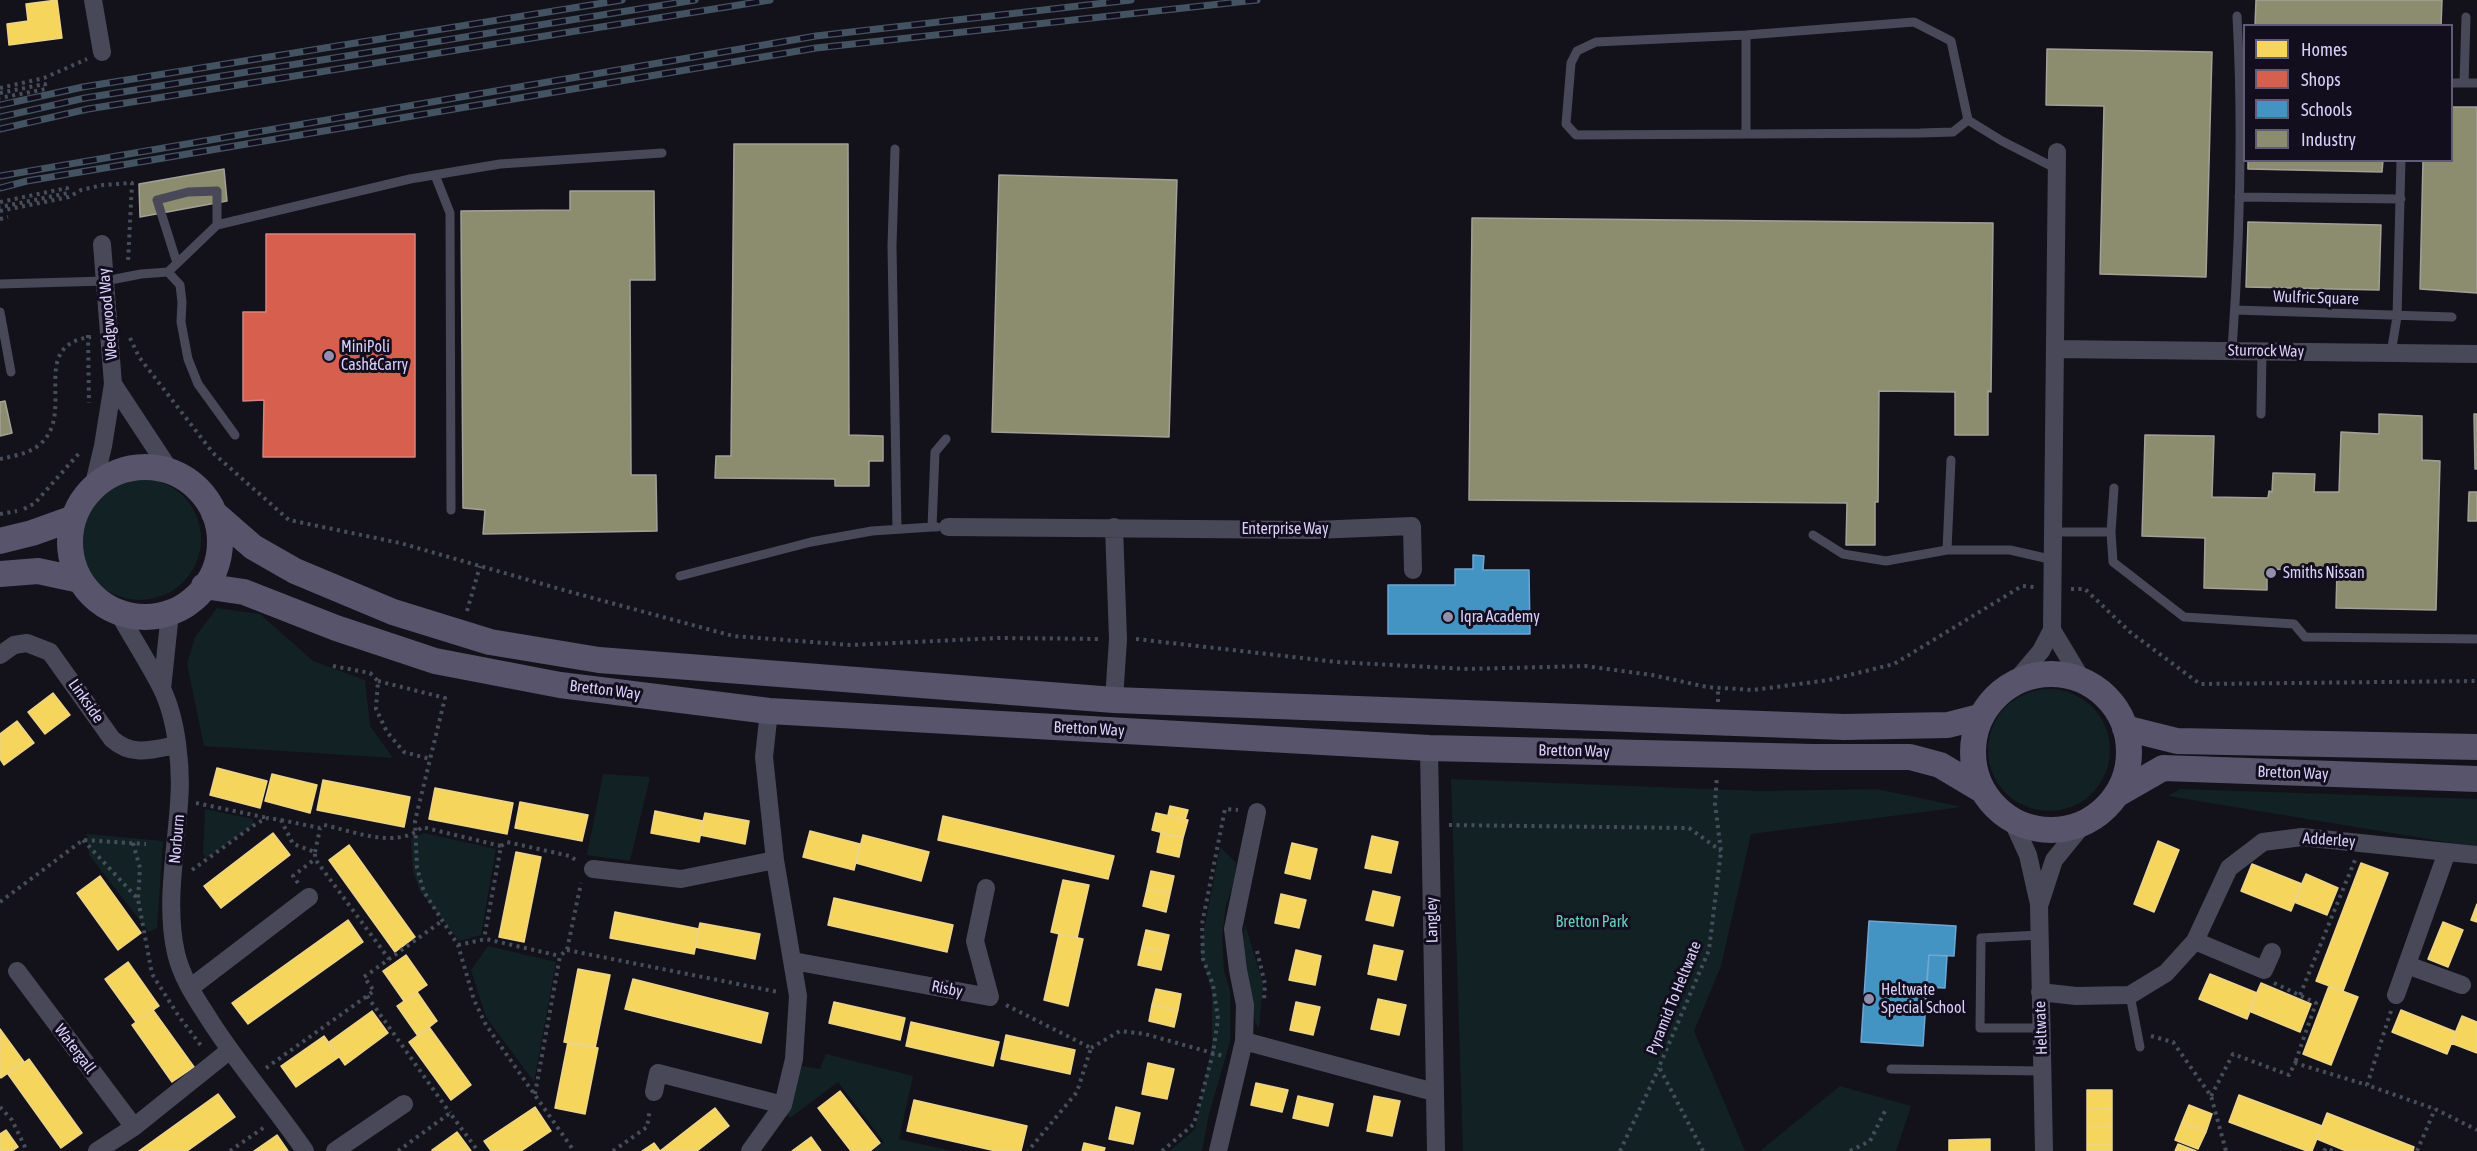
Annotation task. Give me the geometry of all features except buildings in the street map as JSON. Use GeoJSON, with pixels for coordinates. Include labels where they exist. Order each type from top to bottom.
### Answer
{"type":"FeatureCollection","features":[{"type":"Feature","properties":{"kind":"street"},"geometry":{"type":"LineString","coordinates":[[93,0],[102,52]]}},
{"type":"Feature","properties":{"kind":"street"},"geometry":{"type":"LineString","coordinates":[[2013,684],[2035,675],[2059,674],[2082,680],[2101,692],[2115,708],[2125,728],[2129,751],[2126,774],[2116,795],[2103,811],[2085,822],[2061,830],[2036,829],[2012,820],[1995,807],[1982,790],[1974,768],[1973,745],[1979,717],[1992,700],[2013,684],[2041,651],[2052,630],[2055,532],[2057,160]]}},
{"type":"Feature","properties":{"kind":"street","name":"Wedgwood Way"},"geometry":{"type":"LineString","coordinates":[[93,488],[114,384],[102,244]]}},
{"type":"Feature","properties":{"kind":"street","name":"Sturrock Way"},"geometry":{"type":"LineString","coordinates":[[2055,348],[2477,354]]}},
{"type":"Feature","properties":{"kind":"street","name":"Wedgwood Way"},"geometry":{"type":"LineString","coordinates":[[114,384],[171,472]]}},
{"type":"Feature","properties":{"kind":"street"},"geometry":{"type":"LineString","coordinates":[[148,467],[171,472],[198,489],[214,513],[219,536],[217,560],[204,586],[192,600],[170,613],[153,617],[118,612],[96,599],[80,580],[72,560],[70,539],[74,518],[82,502],[93,488],[109,476],[128,469],[148,467]]}},
{"type":"Feature","properties":{"kind":"street","name":"Bretton Way"},"geometry":{"type":"LineString","coordinates":[[214,513],[253,547],[295,571],[393,612],[490,642],[599,660],[1114,700],[1844,727],[1948,725],[1979,717]]}},
{"type":"Feature","properties":{"kind":"street"},"geometry":{"type":"LineString","coordinates":[[0,541],[32,533],[74,518]]}},
{"type":"Feature","properties":{"kind":"street","name":"Enterprise Way"},"geometry":{"type":"LineString","coordinates":[[940,527],[1314,530],[1412,526],[1413,570]]}},
{"type":"Feature","properties":{"kind":"street"},"geometry":{"type":"LineString","coordinates":[[1114,527],[1118,639],[1114,700]]}},
{"type":"Feature","properties":{"kind":"street"},"geometry":{"type":"LineString","coordinates":[[0,574],[38,571],[80,580]]}},
{"type":"Feature","properties":{"kind":"street","name":"Bretton Way"},"geometry":{"type":"LineString","coordinates":[[204,586],[244,592],[336,628],[435,661],[560,685],[769,711],[1429,748],[1813,758],[1910,757],[1940,765],[1982,790]]}},
{"type":"Feature","properties":{"kind":"street","name":"Norburn"},"geometry":{"type":"LineString","coordinates":[[118,612],[162,689],[176,745],[180,801],[171,911],[176,954],[189,988],[250,1079],[281,1116],[305,1151]]}},
{"type":"Feature","properties":{"kind":"street","name":"Norburn"},"geometry":{"type":"LineString","coordinates":[[162,689],[170,613]]}},
{"type":"Feature","properties":{"kind":"street"},"geometry":{"type":"LineString","coordinates":[[2052,630],[2082,680]]}},
{"type":"Feature","properties":{"kind":"street","name":"Linkside"},"geometry":{"type":"LineString","coordinates":[[0,655],[15,645],[27,643],[50,652],[112,739],[122,747],[145,752],[176,745]]}},
{"type":"Feature","properties":{"kind":"street"},"geometry":{"type":"LineString","coordinates":[[750,1151],[783,1105],[794,1059],[798,996],[775,860],[764,757],[769,711]]}},
{"type":"Feature","properties":{"kind":"street","name":"Bretton Way"},"geometry":{"type":"LineString","coordinates":[[2125,728],[2177,741],[2477,747]]}},
{"type":"Feature","properties":{"kind":"street","name":"Langley"},"geometry":{"type":"LineString","coordinates":[[1429,748],[1436,1151]]}},
{"type":"Feature","properties":{"kind":"street","name":"Bretton Way"},"geometry":{"type":"LineString","coordinates":[[2116,795],[2163,768],[2477,778]]}},
{"type":"Feature","properties":{"kind":"street"},"geometry":{"type":"LineString","coordinates":[[1218,1151],[1244,1041],[1245,1005],[1233,929],[1257,812]]}},
{"type":"Feature","properties":{"kind":"street","name":"Heltwate"},"geometry":{"type":"LineString","coordinates":[[2012,820],[2028,855],[2039,904],[2044,1151]]}},
{"type":"Feature","properties":{"kind":"street","name":"Heltwate"},"geometry":{"type":"LineString","coordinates":[[2039,904],[2054,860],[2085,822]]}},
{"type":"Feature","properties":{"kind":"street","name":"Adderley"},"geometry":{"type":"LineString","coordinates":[[2130,995],[2166,973],[2195,941],[2229,868],[2263,842],[2302,837],[2477,855]]}},
{"type":"Feature","properties":{"kind":"street"},"geometry":{"type":"LineString","coordinates":[[2396,995],[2447,852]]}},
{"type":"Feature","properties":{"kind":"street"},"geometry":{"type":"LineString","coordinates":[[589,868],[681,879],[725,868],[775,860]]}},
{"type":"Feature","properties":{"kind":"street","name":"Risby"},"geometry":{"type":"LineString","coordinates":[[793,961],[990,998],[975,941],[987,888]]}},
{"type":"Feature","properties":{"kind":"street"},"geometry":{"type":"LineString","coordinates":[[189,988],[309,897]]}},
{"type":"Feature","properties":{"kind":"street"},"geometry":{"type":"LineString","coordinates":[[2195,941],[2264,970],[2272,952]]}},
{"type":"Feature","properties":{"kind":"street"},"geometry":{"type":"LineString","coordinates":[[2406,965],[2462,985]]}},
{"type":"Feature","properties":{"kind":"street","name":"Watergall"},"geometry":{"type":"LineString","coordinates":[[17,971],[134,1127]]}},
{"type":"Feature","properties":{"kind":"street"},"geometry":{"type":"LineString","coordinates":[[2040,992],[2076,996],[2130,995]]}},
{"type":"Feature","properties":{"kind":"street"},"geometry":{"type":"LineString","coordinates":[[1244,1041],[1434,1092]]}},
{"type":"Feature","properties":{"kind":"street"},"geometry":{"type":"LineString","coordinates":[[97,1151],[134,1127],[230,1050]]}},
{"type":"Feature","properties":{"kind":"street"},"geometry":{"type":"LineString","coordinates":[[654,1092],[658,1073],[783,1105]]}},
{"type":"Feature","properties":{"kind":"street"},"geometry":{"type":"LineString","coordinates":[[335,1151],[404,1104]]}},
{"type":"Feature","properties":{"kind":"lane"},"geometry":{"type":"LineString","coordinates":[[2232,351],[2243,82],[2237,16]]}},
{"type":"Feature","properties":{"kind":"lane"},"geometry":{"type":"LineString","coordinates":[[2464,83],[2466,17]]}},
{"type":"Feature","properties":{"kind":"lane"},"geometry":{"type":"LineString","coordinates":[[1968,120],[1953,132],[1576,135],[1566,124],[1571,63],[1577,51],[1596,42],[1746,35],[1914,22],[1951,41],[1968,120],[2002,141],[2057,160]]}},
{"type":"Feature","properties":{"kind":"lane"},"geometry":{"type":"LineString","coordinates":[[1746,35],[1746,134]]}},
{"type":"Feature","properties":{"kind":"lane"},"geometry":{"type":"LineString","coordinates":[[2453,83],[2477,83]]}},
{"type":"Feature","properties":{"kind":"lane"},"geometry":{"type":"LineString","coordinates":[[895,149],[892,246],[897,530]]}},
{"type":"Feature","properties":{"kind":"lane"},"geometry":{"type":"LineString","coordinates":[[0,284],[105,281],[141,274],[168,272],[217,225],[435,175],[500,164],[662,153]]}},
{"type":"Feature","properties":{"kind":"lane"},"geometry":{"type":"LineString","coordinates":[[2391,353],[2397,317],[2401,162]]}},
{"type":"Feature","properties":{"kind":"lane"},"geometry":{"type":"LineString","coordinates":[[435,175],[450,213],[451,510]]}},
{"type":"Feature","properties":{"kind":"lane"},"geometry":{"type":"LineString","coordinates":[[177,263],[158,200],[188,192],[217,191],[217,225]]}},
{"type":"Feature","properties":{"kind":"lane"},"geometry":{"type":"LineString","coordinates":[[2239,197],[2401,199]]}},
{"type":"Feature","properties":{"kind":"lane"},"geometry":{"type":"LineString","coordinates":[[168,272],[180,285],[183,302],[182,322],[188,359],[198,384],[235,435]]}},
{"type":"Feature","properties":{"kind":"lane","name":"Wulfric Square"},"geometry":{"type":"LineString","coordinates":[[2235,310],[2452,317]]}},
{"type":"Feature","properties":{"kind":"lane"},"geometry":{"type":"LineString","coordinates":[[0,312],[11,372]]}},
{"type":"Feature","properties":{"kind":"lane"},"geometry":{"type":"LineString","coordinates":[[2260,414],[2262,352]]}},
{"type":"Feature","properties":{"kind":"lane"},"geometry":{"type":"LineString","coordinates":[[680,576],[811,542],[872,531],[940,527],[935,452],[946,439]]}},
{"type":"Feature","properties":{"kind":"lane"},"geometry":{"type":"LineString","coordinates":[[1947,550],[1951,460]]}},
{"type":"Feature","properties":{"kind":"lane"},"geometry":{"type":"LineString","coordinates":[[2114,488],[2111,532],[2113,562],[2184,617],[2294,624],[2305,637],[2477,639]]}},
{"type":"Feature","properties":{"kind":"lane"},"geometry":{"type":"LineString","coordinates":[[2055,532],[2111,532]]}},
{"type":"Feature","properties":{"kind":"lane"},"geometry":{"type":"LineString","coordinates":[[1813,535],[1843,554],[1886,561],[1947,550],[2010,550],[2054,560]]}},
{"type":"Feature","properties":{"kind":"lane"},"geometry":{"type":"LineString","coordinates":[[2040,936],[1981,938],[1980,1028],[2042,1028]]}},
{"type":"Feature","properties":{"kind":"lane"},"geometry":{"type":"LineString","coordinates":[[2130,995],[2140,1047]]}},
{"type":"Feature","properties":{"kind":"lane"},"geometry":{"type":"LineString","coordinates":[[1891,1069],[2042,1071]]}},
{"type":"Feature","properties":{"kind":"path"},"geometry":{"type":"LineString","coordinates":[[0,88],[44,78],[102,52]]}},
{"type":"Feature","properties":{"kind":"path"},"geometry":{"type":"LineString","coordinates":[[0,93],[45,84],[46,88],[0,98]]}},
{"type":"Feature","properties":{"kind":"path"},"geometry":{"type":"LineString","coordinates":[[0,207],[69,197],[88,188],[132,183],[126,278]]}},
{"type":"Feature","properties":{"kind":"path"},"geometry":{"type":"LineString","coordinates":[[67,188],[68,193],[0,207],[67,188]]}},
{"type":"Feature","properties":{"kind":"path"},"geometry":{"type":"LineString","coordinates":[[0,219],[8,218]]}},
{"type":"Feature","properties":{"kind":"path"},"geometry":{"type":"LineString","coordinates":[[0,459],[30,451],[48,435],[54,419],[58,357],[64,346],[88,337],[89,414]]}},
{"type":"Feature","properties":{"kind":"path"},"geometry":{"type":"LineString","coordinates":[[130,339],[139,357],[213,453],[289,520],[400,543],[734,636],[851,645],[999,638],[1072,639]]}},
{"type":"Feature","properties":{"kind":"path"},"geometry":{"type":"LineString","coordinates":[[0,514],[21,511],[35,503],[76,459],[85,443]]}},
{"type":"Feature","properties":{"kind":"path"},"geometry":{"type":"LineString","coordinates":[[465,618],[480,566]]}},
{"type":"Feature","properties":{"kind":"path"},"geometry":{"type":"LineString","coordinates":[[1150,639],[1337,662],[1467,669],[1585,666],[1652,675],[1707,687],[1753,690],[1829,680],[1894,664],[2022,586]]}},
{"type":"Feature","properties":{"kind":"path"},"geometry":{"type":"LineString","coordinates":[[2085,589],[2130,632],[2200,684],[2477,681]]}},
{"type":"Feature","properties":{"kind":"path"},"geometry":{"type":"LineString","coordinates":[[333,666],[370,673],[378,681],[446,698],[415,821],[417,868],[424,892],[458,945],[474,1000],[486,1025],[574,1151]]}},
{"type":"Feature","properties":{"kind":"path"},"geometry":{"type":"LineString","coordinates":[[378,681],[376,709],[387,732],[404,752],[430,759]]}},
{"type":"Feature","properties":{"kind":"path","name":"Pyramid To Heltwate"},"geometry":{"type":"LineString","coordinates":[[1703,1151],[1659,1067],[1709,950],[1721,851],[1715,804],[1717,772]]}},
{"type":"Feature","properties":{"kind":"path"},"geometry":{"type":"LineString","coordinates":[[180,801],[320,828],[324,825],[393,840],[415,834],[422,828],[501,846]]}},
{"type":"Feature","properties":{"kind":"path"},"geometry":{"type":"LineString","coordinates":[[174,869],[192,870],[268,818]]}},
{"type":"Feature","properties":{"kind":"path"},"geometry":{"type":"LineString","coordinates":[[281,820],[292,844],[315,852]]}},
{"type":"Feature","properties":{"kind":"path"},"geometry":{"type":"LineString","coordinates":[[1431,824],[1689,828],[1721,851]]}},
{"type":"Feature","properties":{"kind":"path"},"geometry":{"type":"LineString","coordinates":[[320,828],[315,859],[389,959]]}},
{"type":"Feature","properties":{"kind":"path"},"geometry":{"type":"LineString","coordinates":[[83,840],[138,899]]}},
{"type":"Feature","properties":{"kind":"path"},"geometry":{"type":"LineString","coordinates":[[0,902],[83,840],[146,843]]}},
{"type":"Feature","properties":{"kind":"path"},"geometry":{"type":"LineString","coordinates":[[484,939],[501,846],[507,842],[570,856],[589,868],[567,950],[560,956],[535,1095]]}},
{"type":"Feature","properties":{"kind":"path"},"geometry":{"type":"LineString","coordinates":[[134,843],[140,868],[138,899],[152,974],[178,1015],[214,1063]]}},
{"type":"Feature","properties":{"kind":"path"},"geometry":{"type":"LineString","coordinates":[[2300,995],[2361,843]]}},
{"type":"Feature","properties":{"kind":"path"},"geometry":{"type":"LineString","coordinates":[[309,897],[293,876],[315,859]]}},
{"type":"Feature","properties":{"kind":"path"},"geometry":{"type":"LineString","coordinates":[[250,1079],[374,991],[364,977],[443,921]]}},
{"type":"Feature","properties":{"kind":"path"},"geometry":{"type":"LineString","coordinates":[[458,945],[484,939],[560,956]]}},
{"type":"Feature","properties":{"kind":"path"},"geometry":{"type":"LineString","coordinates":[[567,950],[798,996]]}},
{"type":"Feature","properties":{"kind":"path"},"geometry":{"type":"LineString","coordinates":[[2211,1096],[2233,1054],[2289,1075],[2295,1063],[2316,1003],[2260,977],[2264,970]]}},
{"type":"Feature","properties":{"kind":"path"},"geometry":{"type":"LineString","coordinates":[[2367,1085],[2396,995]]}},
{"type":"Feature","properties":{"kind":"path"},"geometry":{"type":"LineString","coordinates":[[367,996],[478,1151]]}},
{"type":"Feature","properties":{"kind":"path"},"geometry":{"type":"LineString","coordinates":[[990,998],[1091,1048]]}},
{"type":"Feature","properties":{"kind":"path"},"geometry":{"type":"LineString","coordinates":[[1028,1151],[1077,1092],[1091,1048],[1120,1031],[1145,1034],[1239,1060]]}},
{"type":"Feature","properties":{"kind":"path"},"geometry":{"type":"LineString","coordinates":[[2137,1032],[2174,1042],[2211,1096],[2226,1151]]}},
{"type":"Feature","properties":{"kind":"path"},"geometry":{"type":"LineString","coordinates":[[2295,1063],[2434,1109],[2477,1130]]}},
{"type":"Feature","properties":{"kind":"path"},"geometry":{"type":"LineString","coordinates":[[1620,1151],[1659,1067]]}},
{"type":"Feature","properties":{"kind":"path"},"geometry":{"type":"LineString","coordinates":[[613,1151],[647,1126],[654,1092]]}},
{"type":"Feature","properties":{"kind":"path"},"geometry":{"type":"LineString","coordinates":[[0,1107],[12,1120],[27,1151]]}},
{"type":"Feature","properties":{"kind":"path"},"geometry":{"type":"LineString","coordinates":[[2416,1151],[2434,1109]]}},
{"type":"Feature","properties":{"kind":"path"},"geometry":{"type":"LineString","coordinates":[[1850,1151],[1870,1141],[1885,1111]]}},
{"type":"Feature","properties":{"kind":"path"},"geometry":{"type":"LineString","coordinates":[[398,1151],[450,1113]]}},
{"type":"Feature","properties":{"kind":"path"},"geometry":{"type":"LineString","coordinates":[[230,1151],[281,1116]]}},
{"type":"Feature","properties":{"kind":"path"},"geometry":{"type":"LineString","coordinates":[[2324,1151],[2326,1148],[2333,1151]]}},
{"type":"Feature","properties":{"kind":"green space"},"geometry":{"type":"Polygon","coordinates":[[[140,478],[163,482],[183,496],[197,516],[201,539],[197,562],[183,582],[163,596],[140,600],[117,596],[97,582],[83,562],[79,539],[83,516],[97,496],[117,482],[140,478]]]}},
{"type":"Feature","properties":{"kind":"green space"},"geometry":{"type":"Polygon","coordinates":[[[217,608],[260,614],[313,661],[365,680],[370,726],[393,758],[204,746],[187,664],[195,637],[217,608]]]}},
{"type":"Feature","properties":{"kind":"green space"},"geometry":{"type":"Polygon","coordinates":[[[2049,689],[2072,693],[2092,707],[2106,727],[2110,750],[2106,773],[2092,793],[2072,807],[2049,811],[2026,807],[2006,793],[1992,773],[1988,750],[1992,727],[2006,707],[2026,693],[2049,689]]]}},
{"type":"Feature","properties":{"kind":"green space"},"geometry":{"type":"Polygon","coordinates":[[[603,774],[650,777],[630,861],[587,855],[603,774]]]}},
{"type":"Feature","properties":{"kind":"green space","name":"Bretton Park"},"geometry":{"type":"Polygon","coordinates":[[[1451,779],[1761,791],[1877,789],[1962,807],[1751,834],[1721,966],[1694,1031],[1745,1151],[1463,1151],[1451,779]]]}},
{"type":"Feature","properties":{"kind":"green space"},"geometry":{"type":"Polygon","coordinates":[[[2180,789],[2477,799],[2477,847],[2168,796],[2180,789]]]}},
{"type":"Feature","properties":{"kind":"green space"},"geometry":{"type":"Polygon","coordinates":[[[205,809],[253,819],[253,825],[207,858],[203,854],[205,809]]]}},
{"type":"Feature","properties":{"kind":"green space"},"geometry":{"type":"Polygon","coordinates":[[[424,833],[496,849],[481,935],[459,941],[420,891],[413,871],[411,839],[424,833]]]}},
{"type":"Feature","properties":{"kind":"green space"},"geometry":{"type":"Polygon","coordinates":[[[87,834],[163,841],[157,928],[149,932],[89,855],[87,834]]]}},
{"type":"Feature","properties":{"kind":"green space"},"geometry":{"type":"Polygon","coordinates":[[[1220,847],[1236,863],[1234,881],[1226,905],[1222,937],[1224,971],[1230,990],[1230,1042],[1209,1114],[1202,1151],[1170,1151],[1195,1129],[1212,1045],[1212,992],[1200,951],[1220,847]]]}},
{"type":"Feature","properties":{"kind":"green space"},"geometry":{"type":"Polygon","coordinates":[[[1245,924],[1263,984],[1259,1029],[1255,1022],[1241,957],[1245,924]]]}},
{"type":"Feature","properties":{"kind":"green space"},"geometry":{"type":"Polygon","coordinates":[[[488,946],[556,962],[534,1082],[486,1017],[471,970],[488,946]]]}},
{"type":"Feature","properties":{"kind":"green space"},"geometry":{"type":"Polygon","coordinates":[[[826,1054],[913,1076],[899,1139],[952,1151],[873,1151],[884,1142],[838,1082],[790,1118],[786,1114],[802,1066],[820,1069],[826,1054]]]}},
{"type":"Feature","properties":{"kind":"green space"},"geometry":{"type":"Polygon","coordinates":[[[1840,1086],[1911,1106],[1896,1151],[1760,1151],[1840,1086]]]}},
{"type":"Feature","properties":{"kind":"railway"},"geometry":{"type":"LineString","coordinates":[[0,105],[83,87],[622,0]]}},
{"type":"Feature","properties":{"kind":"railway"},"geometry":{"type":"LineString","coordinates":[[0,117],[85,98],[695,0]]}},
{"type":"Feature","properties":{"kind":"railway"},"geometry":{"type":"LineString","coordinates":[[0,129],[88,109],[770,0]]}},
{"type":"Feature","properties":{"kind":"railway"},"geometry":{"type":"LineString","coordinates":[[0,176],[816,36],[1131,0]]}},
{"type":"Feature","properties":{"kind":"railway"},"geometry":{"type":"LineString","coordinates":[[0,188],[27,181],[816,48],[1257,0]]}},
{"type":"Feature","properties":{"kind":"place","name":"MiniPoli Cash&Carry"},"geometry":{"type":"Point","coordinates":[329,356]}},
{"type":"Feature","properties":{"kind":"place","name":"Smiths Nissan"},"geometry":{"type":"Point","coordinates":[2271,573]}},
{"type":"Feature","properties":{"kind":"place","name":"Iqra Academy"},"geometry":{"type":"Point","coordinates":[1448,617]}},
{"type":"Feature","properties":{"kind":"place","name":"Heltwate Special School"},"geometry":{"type":"Point","coordinates":[1869,999]}}]}
